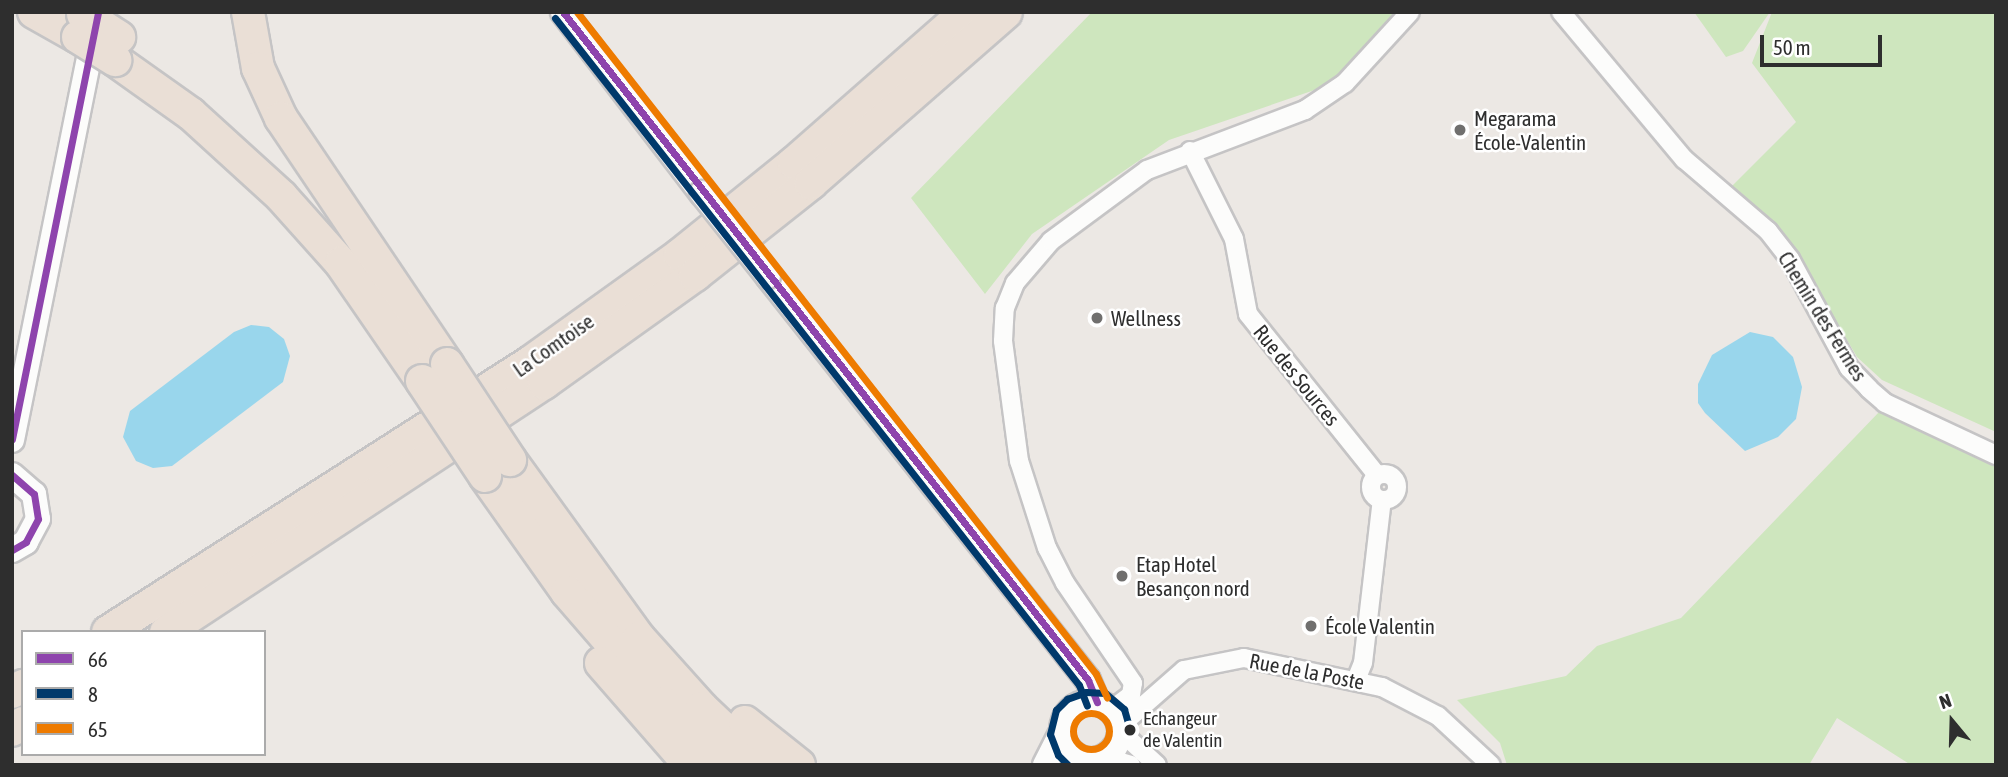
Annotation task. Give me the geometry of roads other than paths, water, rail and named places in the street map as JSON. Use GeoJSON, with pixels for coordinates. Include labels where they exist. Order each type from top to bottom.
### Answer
{"type":"FeatureCollection","features":[{"type":"Feature","properties":{"kind":"highway"},"geometry":{"type":"LineString","coordinates":[[34,12],[84,19],[191,114],[281,196],[434,372]]}},
{"type":"Feature","properties":{"kind":"highway"},"geometry":{"type":"LineString","coordinates":[[248,12],[253,52],[270,99],[390,284],[434,372],[497,468],[567,592],[599,660],[690,765]]}},
{"type":"Feature","properties":{"kind":"highway","name":"La Comtoise"},"geometry":{"type":"LineString","coordinates":[[111,630],[531,362],[680,255],[794,163],[966,12]]}},
{"type":"Feature","properties":{"kind":"highway","name":"La Comtoise"},"geometry":{"type":"LineString","coordinates":[[169,630],[544,383],[695,275],[811,183],[1006,12]]}},
{"type":"Feature","properties":{"kind":"highway"},"geometry":{"type":"LineString","coordinates":[[117,49],[242,129],[287,171],[390,284]]}},
{"type":"Feature","properties":{"kind":"highway"},"geometry":{"type":"LineString","coordinates":[[497,468],[538,502],[668,652],[799,765]]}},
{"type":"Feature","properties":{"kind":"highway"},"geometry":{"type":"LineString","coordinates":[[538,502],[646,645],[762,765]]}},
{"type":"Feature","properties":{"kind":"highway"},"geometry":{"type":"LineString","coordinates":[[567,592],[663,703],[726,765]]}},
{"type":"Feature","properties":{"kind":"street"},"geometry":{"type":"LineString","coordinates":[[564,12],[702,193],[1088,680],[1112,717],[1157,765]]}},
{"type":"Feature","properties":{"kind":"street"},"geometry":{"type":"LineString","coordinates":[[1088,760],[1116,747],[1112,717],[1135,688],[1065,583],[1032,512],[1007,400],[1005,308],[1015,283],[1051,241],[1147,170],[1190,151],[1305,110],[1345,83],[1410,12]]}},
{"type":"Feature","properties":{"kind":"street","name":"Chemin des Fermes"},"geometry":{"type":"LineString","coordinates":[[1560,12],[1648,111],[1684,159],[1768,231],[1790,259],[1849,368],[1868,389],[1885,403],[1996,455]]}},
{"type":"Feature","properties":{"kind":"street"},"geometry":{"type":"LineString","coordinates":[[12,440],[84,19]]}},
{"type":"Feature","properties":{"kind":"street","name":"Rue des Sources"},"geometry":{"type":"LineString","coordinates":[[1190,151],[1234,239],[1248,314],[1377,475],[1388,474],[1397,485],[1392,498],[1382,500],[1363,663],[1356,680]]}},
{"type":"Feature","properties":{"kind":"street"},"geometry":{"type":"LineString","coordinates":[[12,475],[34,494],[38,519],[26,542],[12,550]]}},
{"type":"Feature","properties":{"kind":"street"},"geometry":{"type":"LineString","coordinates":[[1065,654],[1067,749],[1088,760],[1131,765]]}},
{"type":"Feature","properties":{"kind":"street","name":"Rue de la Poste"},"geometry":{"type":"LineString","coordinates":[[1112,717],[1136,716],[1174,676],[1223,659],[1244,658],[1327,678],[1356,680],[1382,687],[1438,716],[1491,765]]}},
{"type":"Feature","properties":{"kind":"street"},"geometry":{"type":"LineString","coordinates":[[1045,765],[1065,722],[1082,703],[1112,717]]}},
{"type":"Feature","properties":{"kind":"water"},"geometry":{"type":"Polygon","coordinates":[[[251,325],[269,327],[284,339],[290,356],[283,382],[172,466],[153,468],[136,461],[123,437],[130,411],[234,332],[251,325]]]}},
{"type":"Feature","properties":{"kind":"water"},"geometry":{"type":"Polygon","coordinates":[[[1750,332],[1773,337],[1793,357],[1802,387],[1796,419],[1778,437],[1745,451],[1705,413],[1698,403],[1698,384],[1712,355],[1750,332]]]}},
{"type":"Feature","properties":{"kind":"place","name":"Megarama École-Valentin"},"geometry":{"type":"Point","coordinates":[1460,130]}},
{"type":"Feature","properties":{"kind":"place","name":"Wellness"},"geometry":{"type":"Point","coordinates":[1097,318]}},
{"type":"Feature","properties":{"kind":"place","name":"Etap Hotel Besançon nord"},"geometry":{"type":"Point","coordinates":[1122,576]}},
{"type":"Feature","properties":{"kind":"place","name":"École Valentin"},"geometry":{"type":"Point","coordinates":[1311,626]}},
{"type":"Feature","properties":{"kind":"place","name":"Echangeur de Valentin"},"geometry":{"type":"Point","coordinates":[1130,730]}}]}
